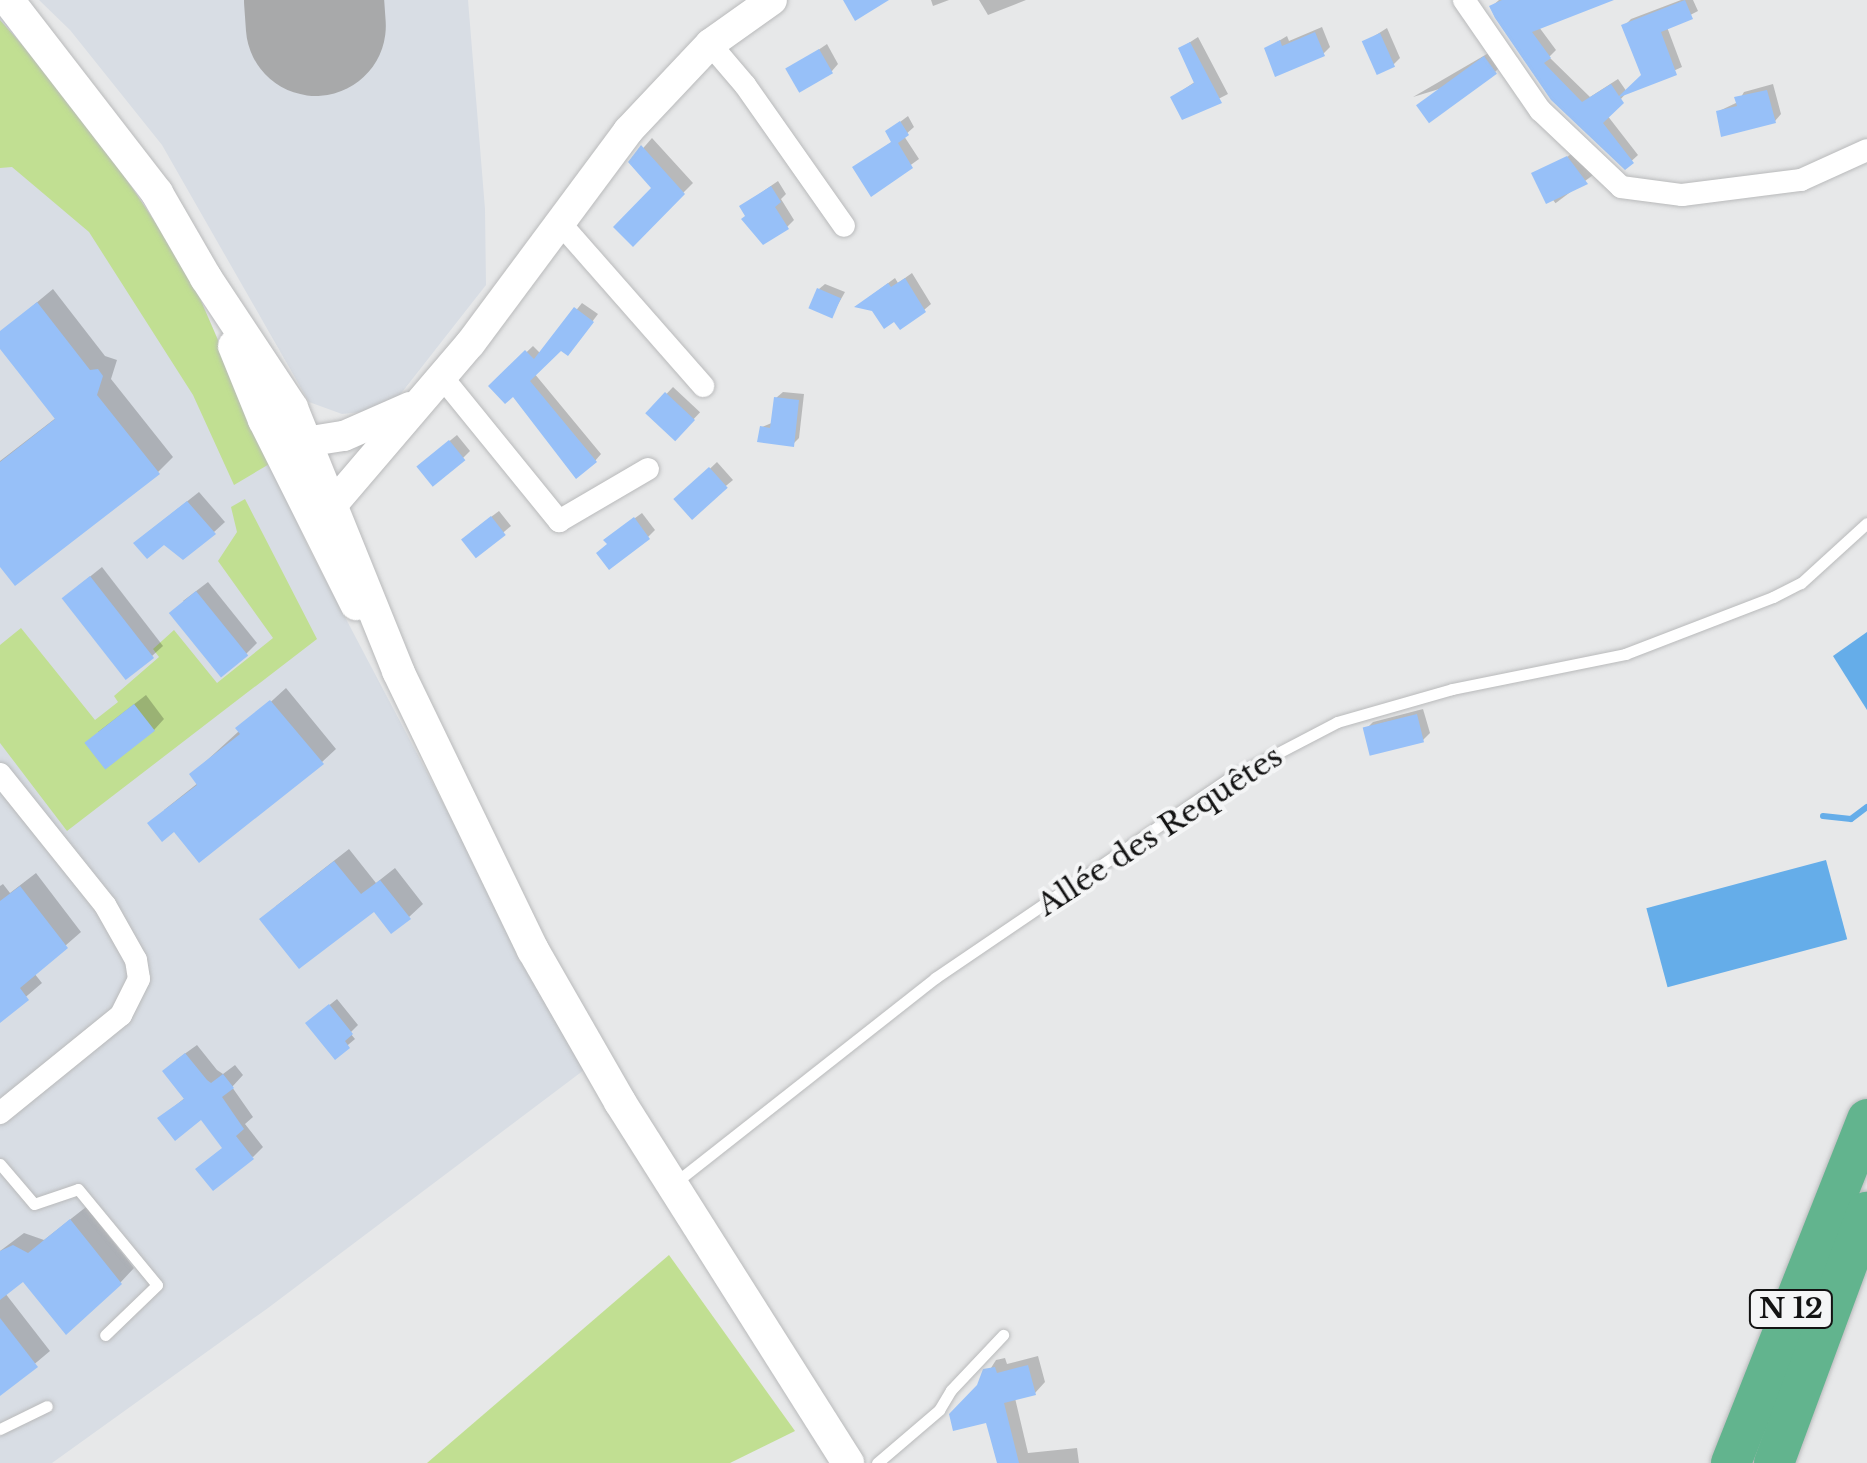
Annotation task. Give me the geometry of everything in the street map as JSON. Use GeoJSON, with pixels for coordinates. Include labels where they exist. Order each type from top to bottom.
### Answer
{"type":"FeatureCollection","features":[{"type":"Feature","properties":{"kind":"highway","name":"N 12"},"geometry":{"type":"LineString","coordinates":[[1731,1463],[1867,1119]]}},
{"type":"Feature","properties":{"kind":"highway","name":"N 12"},"geometry":{"type":"LineString","coordinates":[[1774,1463],[1867,1212]]}},
{"type":"Feature","properties":{"kind":"main road"},"geometry":{"type":"LineString","coordinates":[[11,8],[157,193],[206,278],[292,408],[334,503],[398,671],[533,950],[673,1185],[848,1463]]}},
{"type":"Feature","properties":{"kind":"main road"},"geometry":{"type":"LineString","coordinates":[[206,278],[272,436],[331,560],[398,671]]}},
{"type":"Feature","properties":{"kind":"main road"},"geometry":{"type":"LineString","coordinates":[[272,436],[286,445],[317,508],[334,503]]}},
{"type":"Feature","properties":{"kind":"street"},"geometry":{"type":"LineString","coordinates":[[334,503],[442,377],[628,131],[710,44],[772,0]]}},
{"type":"Feature","properties":{"kind":"street"},"geometry":{"type":"LineString","coordinates":[[1464,0],[1540,110],[1621,187],[1682,195],[1801,180],[1867,150]]}},
{"type":"Feature","properties":{"kind":"street"},"geometry":{"type":"LineString","coordinates":[[710,44],[745,85],[844,226]]}},
{"type":"Feature","properties":{"kind":"street"},"geometry":{"type":"LineString","coordinates":[[560,223],[703,386]]}},
{"type":"Feature","properties":{"kind":"street"},"geometry":{"type":"LineString","coordinates":[[442,377],[559,521],[648,470]]}},
{"type":"Feature","properties":{"kind":"street"},"geometry":{"type":"LineString","coordinates":[[305,442],[344,436],[418,404]]}},
{"type":"Feature","properties":{"kind":"street"},"geometry":{"type":"LineString","coordinates":[[0,774],[105,905],[136,960],[139,980],[122,1015],[0,1113]]}},
{"type":"Feature","properties":{"kind":"lane","name":"Allée des Requêtes"},"geometry":{"type":"LineString","coordinates":[[673,1185],[935,978],[1228,780],[1337,722],[1452,689],[1626,654],[1773,597],[1801,583],[1867,523]]}},
{"type":"Feature","properties":{"kind":"lane"},"geometry":{"type":"LineString","coordinates":[[0,1164],[34,1204],[78,1189],[158,1285],[105,1336]]}},
{"type":"Feature","properties":{"kind":"lane"},"geometry":{"type":"LineString","coordinates":[[877,1463],[939,1410],[951,1390],[1003,1335]]}},
{"type":"Feature","properties":{"kind":"lane"},"geometry":{"type":"LineString","coordinates":[[0,1429],[47,1406]]}},
{"type":"Feature","properties":{"kind":"shaded area"},"geometry":{"type":"Polygon","coordinates":[[[0,0],[189,273],[308,547],[584,1070],[268,1308],[52,1463],[0,1463],[0,0]]]}},
{"type":"Feature","properties":{"kind":"shaded area"},"geometry":{"type":"Polygon","coordinates":[[[39,0],[468,0],[485,209],[486,285],[399,396],[371,411],[342,414],[309,402],[162,145],[70,30],[39,0]]]}},
{"type":"Feature","properties":{"kind":"green space"},"geometry":{"type":"Polygon","coordinates":[[[0,20],[81,111],[189,273],[271,463],[234,485],[193,395],[89,232],[12,167],[0,168],[0,20]]]}},
{"type":"Feature","properties":{"kind":"green space"},"geometry":{"type":"Polygon","coordinates":[[[245,499],[317,639],[67,831],[0,743],[0,645],[21,628],[95,720],[118,702],[114,696],[159,657],[153,649],[174,630],[217,683],[273,638],[218,561],[237,532],[231,507],[245,499]]]}},
{"type":"Feature","properties":{"kind":"green space"},"geometry":{"type":"Polygon","coordinates":[[[669,1255],[795,1431],[730,1463],[427,1463],[669,1255]]]}},
{"type":"Feature","properties":{"kind":"water"},"geometry":{"type":"Polygon","coordinates":[[[1867,632],[1867,710],[1833,656],[1867,632]]]}},
{"type":"Feature","properties":{"kind":"water"},"geometry":{"type":"Polygon","coordinates":[[[1826,860],[1847,939],[1668,987],[1646,908],[1826,860]]]}},
{"type":"Feature","properties":{"kind":"building"},"geometry":{"type":"Polygon","coordinates":[[[843,0],[889,0],[855,21],[843,0]]]}},
{"type":"Feature","properties":{"kind":"building"},"geometry":{"type":"Polygon","coordinates":[[[1502,0],[1614,0],[1532,32],[1551,58],[1544,63],[1582,102],[1611,84],[1619,96],[1641,75],[1621,25],[1685,0],[1693,19],[1661,32],[1677,75],[1620,97],[1624,103],[1603,123],[1634,163],[1625,170],[1551,100],[1489,6],[1502,0]]]}},
{"type":"Feature","properties":{"kind":"building"},"geometry":{"type":"Polygon","coordinates":[[[1315,32],[1325,56],[1275,77],[1264,48],[1280,40],[1282,46],[1315,32]]]}},
{"type":"Feature","properties":{"kind":"building"},"geometry":{"type":"Polygon","coordinates":[[[1380,33],[1395,67],[1377,75],[1362,41],[1380,33]]]}},
{"type":"Feature","properties":{"kind":"building"},"geometry":{"type":"Polygon","coordinates":[[[1190,42],[1222,103],[1182,120],[1170,97],[1194,83],[1178,48],[1190,42]]]}},
{"type":"Feature","properties":{"kind":"building"},"geometry":{"type":"Polygon","coordinates":[[[819,49],[833,73],[799,93],[785,68],[819,49]]]}},
{"type":"Feature","properties":{"kind":"building"},"geometry":{"type":"Polygon","coordinates":[[[1484,56],[1497,74],[1429,123],[1416,105],[1484,56]]]}},
{"type":"Feature","properties":{"kind":"building"},"geometry":{"type":"Polygon","coordinates":[[[1767,90],[1776,123],[1721,137],[1716,111],[1737,106],[1734,97],[1767,90]]]}},
{"type":"Feature","properties":{"kind":"building"},"geometry":{"type":"Polygon","coordinates":[[[900,121],[909,135],[898,143],[913,168],[871,197],[852,167],[891,142],[885,131],[900,121]]]}},
{"type":"Feature","properties":{"kind":"building"},"geometry":{"type":"Polygon","coordinates":[[[641,145],[685,194],[633,247],[613,227],[651,188],[628,162],[641,145]]]}},
{"type":"Feature","properties":{"kind":"building"},"geometry":{"type":"Polygon","coordinates":[[[1567,156],[1588,184],[1546,204],[1531,173],[1567,156]]]}},
{"type":"Feature","properties":{"kind":"building"},"geometry":{"type":"Polygon","coordinates":[[[771,186],[781,202],[775,207],[789,229],[763,245],[741,219],[745,216],[739,206],[771,186]]]}},
{"type":"Feature","properties":{"kind":"building"},"geometry":{"type":"Polygon","coordinates":[[[905,278],[926,312],[900,330],[894,322],[884,329],[872,311],[854,307],[888,283],[891,287],[905,278]]]}},
{"type":"Feature","properties":{"kind":"building"},"geometry":{"type":"Polygon","coordinates":[[[817,288],[841,298],[832,318],[808,308],[817,288]]]}},
{"type":"Feature","properties":{"kind":"building"},"geometry":{"type":"Polygon","coordinates":[[[37,302],[90,370],[98,369],[103,376],[97,395],[160,474],[15,586],[0,567],[0,462],[55,419],[0,349],[0,331],[37,302]]]}},
{"type":"Feature","properties":{"kind":"building"},"geometry":{"type":"Polygon","coordinates":[[[574,307],[594,322],[568,356],[561,351],[530,381],[597,462],[576,479],[513,397],[505,404],[488,386],[525,350],[534,359],[574,307]]]}},
{"type":"Feature","properties":{"kind":"building"},"geometry":{"type":"Polygon","coordinates":[[[665,392],[695,420],[675,441],[645,413],[665,392]]]}},
{"type":"Feature","properties":{"kind":"building"},"geometry":{"type":"Polygon","coordinates":[[[774,397],[799,400],[794,447],[757,442],[760,426],[770,428],[774,397]]]}},
{"type":"Feature","properties":{"kind":"building"},"geometry":{"type":"Polygon","coordinates":[[[449,440],[465,460],[433,487],[416,466],[449,440]]]}},
{"type":"Feature","properties":{"kind":"building"},"geometry":{"type":"Polygon","coordinates":[[[709,467],[728,488],[692,520],[673,499],[709,467]]]}},
{"type":"Feature","properties":{"kind":"building"},"geometry":{"type":"Polygon","coordinates":[[[187,501],[216,534],[183,560],[164,545],[147,559],[133,543],[187,501]]]}},
{"type":"Feature","properties":{"kind":"building"},"geometry":{"type":"Polygon","coordinates":[[[491,516],[506,535],[476,558],[461,539],[491,516]]]}},
{"type":"Feature","properties":{"kind":"building"},"geometry":{"type":"Polygon","coordinates":[[[634,517],[650,539],[609,570],[596,553],[607,544],[603,540],[634,517]]]}},
{"type":"Feature","properties":{"kind":"building"},"geometry":{"type":"Polygon","coordinates":[[[90,576],[154,658],[126,680],[62,598],[90,576]]]}},
{"type":"Feature","properties":{"kind":"building"},"geometry":{"type":"Polygon","coordinates":[[[196,591],[248,656],[221,678],[169,613],[196,591]]]}},
{"type":"Feature","properties":{"kind":"building"},"geometry":{"type":"Polygon","coordinates":[[[270,700],[324,764],[199,863],[174,832],[162,842],[147,823],[197,785],[189,774],[240,734],[235,728],[270,700]]]}},
{"type":"Feature","properties":{"kind":"building"},"geometry":{"type":"Polygon","coordinates":[[[134,704],[155,731],[105,770],[84,743],[134,704]]]}},
{"type":"Feature","properties":{"kind":"building"},"geometry":{"type":"Polygon","coordinates":[[[1417,714],[1424,742],[1370,756],[1363,728],[1417,714]]]}},
{"type":"Feature","properties":{"kind":"building"},"geometry":{"type":"Polygon","coordinates":[[[334,861],[361,894],[380,880],[411,919],[391,934],[374,912],[299,969],[259,919],[334,861]]]}},
{"type":"Feature","properties":{"kind":"building"},"geometry":{"type":"Polygon","coordinates":[[[20,886],[68,948],[20,988],[29,1000],[0,1023],[0,901],[20,886]]]}},
{"type":"Feature","properties":{"kind":"building"},"geometry":{"type":"Polygon","coordinates":[[[329,1004],[353,1034],[345,1041],[350,1048],[335,1060],[305,1023],[329,1004]]]}},
{"type":"Feature","properties":{"kind":"building"},"geometry":{"type":"Polygon","coordinates":[[[185,1053],[211,1083],[223,1074],[234,1088],[222,1097],[244,1129],[236,1136],[254,1159],[213,1191],[195,1169],[222,1148],[201,1120],[175,1141],[157,1118],[184,1099],[162,1071],[185,1053]]]}},
{"type":"Feature","properties":{"kind":"building"},"geometry":{"type":"Polygon","coordinates":[[[70,1219],[122,1284],[66,1335],[23,1282],[0,1300],[0,1251],[13,1245],[28,1253],[70,1219]]]}},
{"type":"Feature","properties":{"kind":"building"},"geometry":{"type":"Polygon","coordinates":[[[0,1318],[38,1367],[0,1396],[0,1318]]]}},
{"type":"Feature","properties":{"kind":"building"},"geometry":{"type":"Polygon","coordinates":[[[1028,1365],[1036,1395],[1004,1403],[1019,1463],[997,1463],[986,1423],[953,1431],[949,1414],[977,1385],[983,1369],[995,1367],[997,1373],[1028,1365]]]}},
{"type":"Feature","properties":{"kind":"waterway"},"geometry":{"type":"LineString","coordinates":[[1823,816],[1851,819],[1867,807]]}},
{"type":"Feature","properties":{"kind":"runway"},"geometry":{"type":"LineString","coordinates":[[314,0],[316,26]]}}]}
